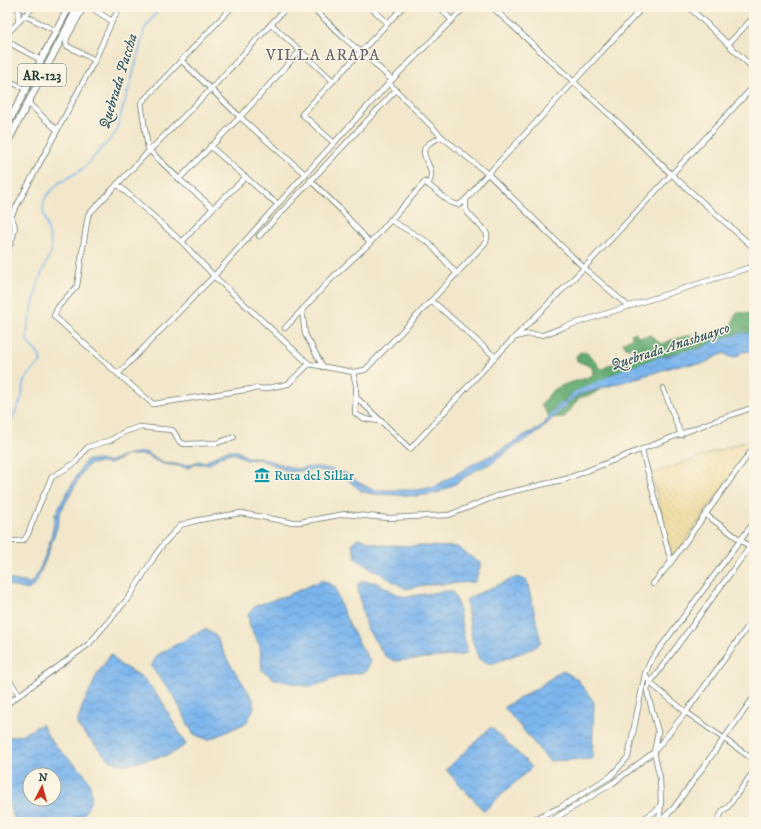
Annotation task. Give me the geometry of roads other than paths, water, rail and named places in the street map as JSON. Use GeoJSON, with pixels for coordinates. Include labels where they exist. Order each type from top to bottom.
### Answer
{"type":"FeatureCollection","features":[{"type":"Feature","properties":{"kind":"main road","name":"AR-123"},"geometry":{"type":"LineString","coordinates":[[7,125],[9,117],[26,89],[69,7]]}},
{"type":"Feature","properties":{"kind":"main road","name":"AR-123"},"geometry":{"type":"LineString","coordinates":[[7,143],[65,37],[78,7]]}},
{"type":"Feature","properties":{"kind":"street"},"geometry":{"type":"LineString","coordinates":[[18,22],[19,7]]}},
{"type":"Feature","properties":{"kind":"street"},"geometry":{"type":"LineString","coordinates":[[7,34],[32,7]]}},
{"type":"Feature","properties":{"kind":"street"},"geometry":{"type":"LineString","coordinates":[[84,7],[65,37],[66,43],[67,46],[95,60]]}},
{"type":"Feature","properties":{"kind":"street"},"geometry":{"type":"LineString","coordinates":[[90,7],[112,21]]}},
{"type":"Feature","properties":{"kind":"street"},"geometry":{"type":"LineString","coordinates":[[7,224],[9,216],[95,60],[112,21],[120,7]]}},
{"type":"Feature","properties":{"kind":"street"},"geometry":{"type":"LineString","coordinates":[[213,208],[148,149],[141,103],[232,7]]}},
{"type":"Feature","properties":{"kind":"street"},"geometry":{"type":"LineString","coordinates":[[287,7],[211,89],[88,215],[77,286],[58,307],[54,316],[153,404],[258,388],[263,389],[288,384],[309,364]]}},
{"type":"Feature","properties":{"kind":"street"},"geometry":{"type":"LineString","coordinates":[[312,7],[342,37],[361,52],[442,137],[488,174],[584,268],[628,306]]}},
{"type":"Feature","properties":{"kind":"street"},"geometry":{"type":"LineString","coordinates":[[370,7],[388,23]]}},
{"type":"Feature","properties":{"kind":"street"},"geometry":{"type":"LineString","coordinates":[[334,143],[302,114],[403,7]]}},
{"type":"Feature","properties":{"kind":"street"},"geometry":{"type":"LineString","coordinates":[[440,7],[452,21]]}},
{"type":"Feature","properties":{"kind":"street"},"geometry":{"type":"LineString","coordinates":[[118,374],[214,276],[305,174],[391,82],[465,7]]}},
{"type":"Feature","properties":{"kind":"street"},"geometry":{"type":"LineString","coordinates":[[492,7],[622,126],[671,174],[754,248]]}},
{"type":"Feature","properties":{"kind":"street"},"geometry":{"type":"LineString","coordinates":[[285,328],[333,277],[370,242],[426,182],[454,204],[458,205],[466,199],[478,182],[488,174],[643,7]]}},
{"type":"Feature","properties":{"kind":"street"},"geometry":{"type":"LineString","coordinates":[[689,7],[754,69]]}},
{"type":"Feature","properties":{"kind":"street"},"geometry":{"type":"LineString","coordinates":[[24,15],[56,31]]}},
{"type":"Feature","properties":{"kind":"street"},"geometry":{"type":"LineString","coordinates":[[728,44],[754,17]]}},
{"type":"Feature","properties":{"kind":"street"},"geometry":{"type":"LineString","coordinates":[[271,24],[333,81]]}},
{"type":"Feature","properties":{"kind":"street"},"geometry":{"type":"LineString","coordinates":[[7,40],[41,60]]}},
{"type":"Feature","properties":{"kind":"street"},"geometry":{"type":"LineString","coordinates":[[179,178],[240,117],[300,51]]}},
{"type":"Feature","properties":{"kind":"street"},"geometry":{"type":"LineString","coordinates":[[182,61],[240,117],[305,174]]}},
{"type":"Feature","properties":{"kind":"street"},"geometry":{"type":"LineString","coordinates":[[7,80],[26,89]]}},
{"type":"Feature","properties":{"kind":"street"},"geometry":{"type":"LineString","coordinates":[[356,397],[410,449],[495,357],[584,268],[754,86]]}},
{"type":"Feature","properties":{"kind":"street"},"geometry":{"type":"LineString","coordinates":[[259,236],[396,90]]}},
{"type":"Feature","properties":{"kind":"street"},"geometry":{"type":"LineString","coordinates":[[28,103],[57,130]]}},
{"type":"Feature","properties":{"kind":"street"},"geometry":{"type":"LineString","coordinates":[[428,185],[432,178],[425,156],[425,148],[427,145],[442,137]]}},
{"type":"Feature","properties":{"kind":"street"},"geometry":{"type":"LineString","coordinates":[[210,146],[278,204]]}},
{"type":"Feature","properties":{"kind":"street"},"geometry":{"type":"LineString","coordinates":[[182,242],[213,208],[246,177]]}},
{"type":"Feature","properties":{"kind":"street"},"geometry":{"type":"LineString","coordinates":[[310,180],[339,208],[370,242]]}},
{"type":"Feature","properties":{"kind":"street"},"geometry":{"type":"LineString","coordinates":[[118,184],[182,242],[214,276],[309,364],[353,372],[365,370],[486,242],[488,235],[468,213],[466,209],[466,199]]}},
{"type":"Feature","properties":{"kind":"street"},"geometry":{"type":"LineString","coordinates":[[7,252],[15,230],[15,224],[9,216]]}},
{"type":"Feature","properties":{"kind":"street"},"geometry":{"type":"LineString","coordinates":[[390,220],[428,242],[457,274]]}},
{"type":"Feature","properties":{"kind":"street"},"geometry":{"type":"LineString","coordinates":[[515,338],[527,334],[547,334],[564,327],[754,266]]}},
{"type":"Feature","properties":{"kind":"street"},"geometry":{"type":"LineString","coordinates":[[429,303],[438,305],[495,357]]}},
{"type":"Feature","properties":{"kind":"street"},"geometry":{"type":"LineString","coordinates":[[302,310],[305,334],[323,367]]}},
{"type":"Feature","properties":{"kind":"street"},"geometry":{"type":"LineString","coordinates":[[353,372],[356,385],[355,413],[358,416],[368,420],[382,421]]}},
{"type":"Feature","properties":{"kind":"street"},"geometry":{"type":"LineString","coordinates":[[663,388],[681,435]]}},
{"type":"Feature","properties":{"kind":"street"},"geometry":{"type":"LineString","coordinates":[[7,395],[7,406]]}},
{"type":"Feature","properties":{"kind":"street"},"geometry":{"type":"LineString","coordinates":[[7,704],[89,644],[130,596],[165,542],[181,526],[187,523],[241,513],[289,522],[300,522],[345,514],[388,518],[445,516],[502,494],[566,479],[754,407]]}},
{"type":"Feature","properties":{"kind":"street"},"geometry":{"type":"LineString","coordinates":[[7,541],[21,541],[25,539],[52,477],[75,463],[88,447],[111,440],[124,432],[139,427],[172,430],[178,441],[185,444],[217,443],[234,437]]}},
{"type":"Feature","properties":{"kind":"street"},"geometry":{"type":"LineString","coordinates":[[653,584],[671,562],[754,447]]}},
{"type":"Feature","properties":{"kind":"street"},"geometry":{"type":"LineString","coordinates":[[642,450],[671,562]]}},
{"type":"Feature","properties":{"kind":"street"},"geometry":{"type":"LineString","coordinates":[[705,514],[752,548]]}},
{"type":"Feature","properties":{"kind":"street"},"geometry":{"type":"LineString","coordinates":[[527,822],[561,807],[611,776],[628,757],[645,674],[651,660],[754,522]]}},
{"type":"Feature","properties":{"kind":"street"},"geometry":{"type":"LineString","coordinates":[[754,541],[752,548],[647,689],[658,732],[654,752],[660,778],[662,803],[659,822],[672,809],[754,697]]}},
{"type":"Feature","properties":{"kind":"street"},"geometry":{"type":"LineString","coordinates":[[549,822],[613,783],[654,752],[686,712],[754,618]]}},
{"type":"Feature","properties":{"kind":"street"},"geometry":{"type":"LineString","coordinates":[[645,674],[650,683],[686,712],[754,760]]}},
{"type":"Feature","properties":{"kind":"street"},"geometry":{"type":"LineString","coordinates":[[7,676],[19,695]]}},
{"type":"Feature","properties":{"kind":"street"},"geometry":{"type":"LineString","coordinates":[[717,822],[723,810],[727,808],[754,771]]}},
{"type":"Feature","properties":{"kind":"street"},"geometry":{"type":"LineString","coordinates":[[638,822],[656,810],[662,803]]}},
{"type":"Feature","properties":{"kind":"water"},"geometry":{"type":"Polygon","coordinates":[[[754,332],[754,351],[742,352],[738,356],[732,358],[724,353],[702,364],[680,365],[579,395],[571,400],[540,431],[515,446],[492,463],[476,470],[455,484],[437,493],[418,496],[372,494],[361,491],[343,476],[316,470],[290,472],[258,459],[246,460],[236,454],[230,453],[221,456],[209,464],[196,464],[189,468],[163,464],[145,455],[129,455],[109,464],[91,464],[86,467],[82,473],[59,515],[59,522],[35,585],[28,590],[7,585],[7,579],[30,583],[39,571],[53,530],[55,514],[85,461],[99,460],[109,462],[129,454],[145,452],[164,463],[189,465],[198,461],[205,462],[225,451],[232,450],[237,451],[247,457],[259,457],[296,469],[320,467],[346,473],[358,482],[373,490],[417,490],[434,487],[473,464],[496,453],[526,434],[538,429],[572,394],[625,369],[675,353],[699,349],[718,340],[754,332]]]}},
{"type":"Feature","properties":{"kind":"water"},"geometry":{"type":"Polygon","coordinates":[[[358,538],[381,545],[457,547],[480,563],[480,568],[475,582],[426,585],[406,589],[356,559],[352,543],[358,538]]]}},
{"type":"Feature","properties":{"kind":"water"},"geometry":{"type":"Polygon","coordinates":[[[517,577],[527,581],[541,642],[534,648],[491,664],[479,659],[472,639],[466,600],[517,577]]]}},
{"type":"Feature","properties":{"kind":"water"},"geometry":{"type":"Polygon","coordinates":[[[323,580],[335,587],[350,626],[371,662],[365,672],[341,676],[311,687],[274,679],[262,670],[260,646],[250,627],[248,615],[255,606],[288,595],[323,580]]]}},
{"type":"Feature","properties":{"kind":"water"},"geometry":{"type":"Polygon","coordinates":[[[363,581],[376,582],[405,597],[452,591],[457,601],[467,652],[463,655],[395,661],[385,656],[366,627],[357,584],[363,581]]]}},
{"type":"Feature","properties":{"kind":"water"},"geometry":{"type":"Polygon","coordinates":[[[205,629],[216,636],[227,659],[253,699],[254,708],[246,723],[208,740],[193,734],[175,698],[151,667],[157,655],[205,629]]]}},
{"type":"Feature","properties":{"kind":"water"},"geometry":{"type":"Polygon","coordinates":[[[111,654],[119,664],[141,676],[160,698],[186,745],[169,755],[123,765],[109,760],[81,730],[77,724],[82,707],[98,673],[111,654]]]}},
{"type":"Feature","properties":{"kind":"water"},"geometry":{"type":"Polygon","coordinates":[[[562,670],[577,679],[594,702],[592,759],[549,761],[504,707],[537,688],[562,670]]]}},
{"type":"Feature","properties":{"kind":"water"},"geometry":{"type":"Polygon","coordinates":[[[42,724],[54,743],[76,765],[89,783],[91,799],[80,822],[16,822],[7,801],[7,738],[23,734],[42,724]]]}},
{"type":"Feature","properties":{"kind":"water"},"geometry":{"type":"Polygon","coordinates":[[[491,727],[532,767],[484,811],[446,770],[491,727]]]}},
{"type":"Feature","properties":{"kind":"waterway","name":"Quebrada Paccha"},"geometry":{"type":"LineString","coordinates":[[7,431],[22,397],[23,383],[29,374],[41,362],[39,355],[27,341],[28,326],[37,288],[51,253],[51,242],[43,211],[44,201],[48,194],[59,183],[83,169],[115,134],[145,28],[161,7]]}},
{"type":"Feature","properties":{"kind":"waterway","name":"Quebrada Anashuayco"},"geometry":{"type":"LineString","coordinates":[[723,339],[744,333]]}},
{"type":"Feature","properties":{"kind":"waterway","name":"Quebrada Anashuayco"},"geometry":{"type":"LineString","coordinates":[[703,348],[718,341]]}},
{"type":"Feature","properties":{"kind":"waterway","name":"Quebrada Anashuayco"},"geometry":{"type":"LineString","coordinates":[[680,352],[698,350]]}},
{"type":"Feature","properties":{"kind":"waterway","name":"Quebrada Anashuayco"},"geometry":{"type":"LineString","coordinates":[[645,363],[662,357]]}},
{"type":"Feature","properties":{"kind":"waterway","name":"Quebrada Anashuayco"},"geometry":{"type":"LineString","coordinates":[[630,368],[642,364]]}},
{"type":"Feature","properties":{"kind":"waterway","name":"Quebrada Anashuayco"},"geometry":{"type":"LineString","coordinates":[[572,394],[626,369]]}},
{"type":"Feature","properties":{"kind":"waterway","name":"Quebrada Anashuayco"},"geometry":{"type":"LineString","coordinates":[[549,417],[561,403]]}},
{"type":"Feature","properties":{"kind":"place","name":"Ruta del Sillar"},"geometry":{"type":"Point","coordinates":[262,475]}},
{"type":"Feature","properties":{"kind":"district","name":"VILLA ARAPA"},"geometry":{"type":"Point","coordinates":[323,54]}}]}
